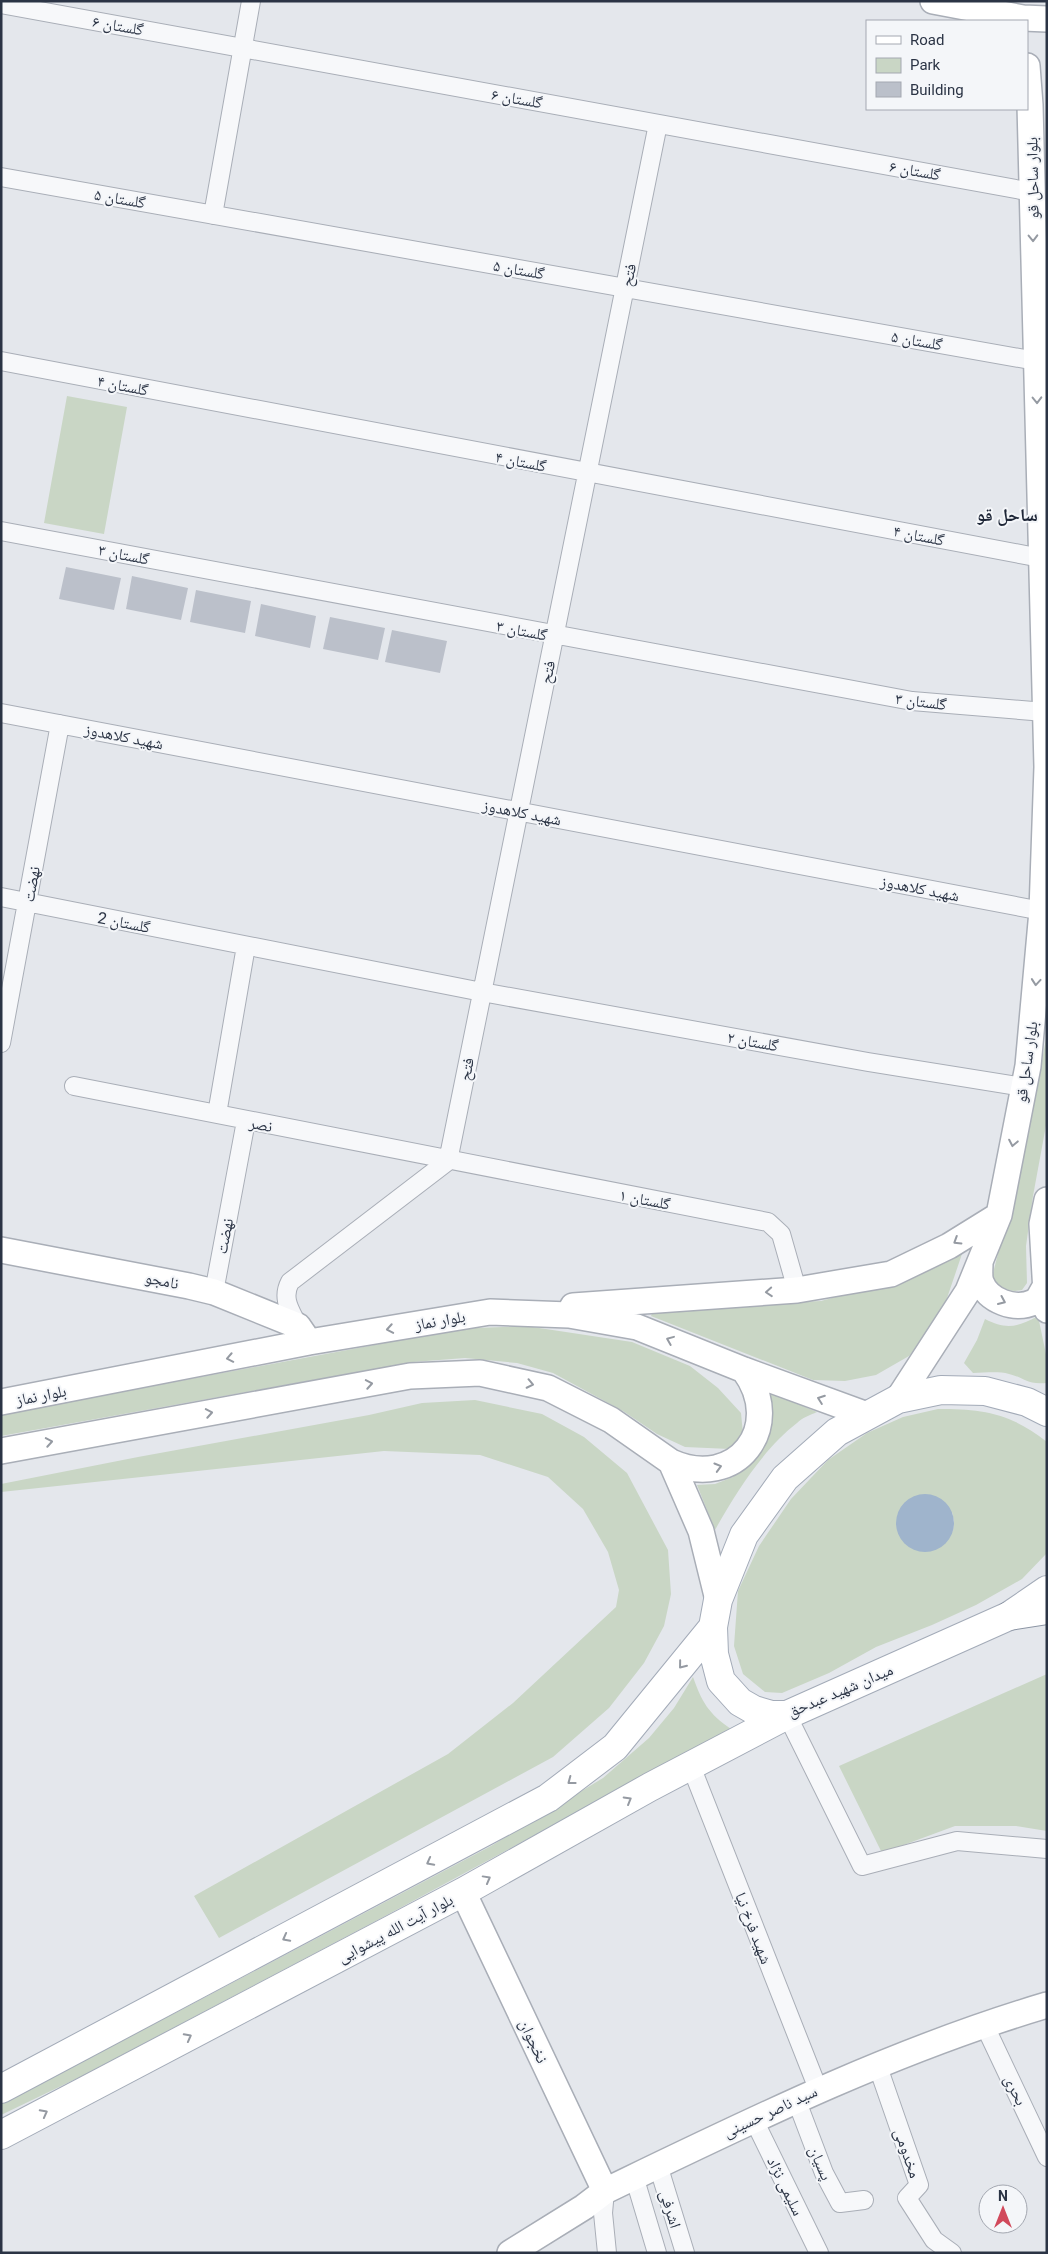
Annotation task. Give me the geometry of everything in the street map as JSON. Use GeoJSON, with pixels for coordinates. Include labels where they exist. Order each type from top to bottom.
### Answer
{"type":"FeatureCollection","features":[{"type":"Feature","properties":{"kind":"main road"},"geometry":{"type":"LineString","coordinates":[[938,2],[1029,15]]}},
{"type":"Feature","properties":{"kind":"main road","name":"بلوار ساحل قو"},"geometry":{"type":"LineString","coordinates":[[898,1399],[968,1291],[999,1215],[1028,1066],[1042,911],[1046,767],[1028,91]]}},
{"type":"Feature","properties":{"kind":"main road"},"geometry":{"type":"LineString","coordinates":[[980,1262],[981,1281],[990,1296],[1007,1304],[1024,1305],[1046,1298],[1042,1224],[1047,1200]]}},
{"type":"Feature","properties":{"kind":"main road"},"geometry":{"type":"LineString","coordinates":[[490,1312],[797,1290],[891,1274],[949,1246],[999,1215]]}},
{"type":"Feature","properties":{"kind":"main road","name":"نامجو"},"geometry":{"type":"LineString","coordinates":[[1,1250],[214,1292],[304,1334]]}},
{"type":"Feature","properties":{"kind":"main road","name":"بلوار نماز"},"geometry":{"type":"LineString","coordinates":[[1,1402],[304,1334],[490,1312],[570,1315],[637,1327],[867,1416]]}},
{"type":"Feature","properties":{"kind":"main road"},"geometry":{"type":"LineString","coordinates":[[1,1451],[410,1376],[480,1373],[548,1388],[611,1420],[672,1462],[686,1468],[701,1470],[731,1463],[743,1454],[753,1441],[759,1428],[761,1412],[759,1397],[754,1382],[744,1370]]}},
{"type":"Feature","properties":{"kind":"main road","name":"میدان شهید عبدحق"},"geometry":{"type":"LineString","coordinates":[[1047,1412],[1027,1402],[985,1391],[941,1390],[898,1399],[837,1432],[784,1478],[744,1535],[718,1600],[713,1627],[714,1654],[721,1681],[740,1702],[754,1710],[770,1715],[787,1716],[1009,1616],[1047,1590]]}},
{"type":"Feature","properties":{"kind":"main road"},"geometry":{"type":"LineString","coordinates":[[672,1462],[701,1531],[718,1600]]}},
{"type":"Feature","properties":{"kind":"main road"},"geometry":{"type":"LineString","coordinates":[[1009,1616],[1047,1610]]}},
{"type":"Feature","properties":{"kind":"main road"},"geometry":{"type":"LineString","coordinates":[[1,2089],[548,1798],[615,1747],[713,1627]]}},
{"type":"Feature","properties":{"kind":"main road","name":"بلوار آیت الله پیشوایی"},"geometry":{"type":"LineString","coordinates":[[1,2135],[463,1892],[691,1766],[787,1716]]}},
{"type":"Feature","properties":{"kind":"main road","name":"نخجوان"},"geometry":{"type":"LineString","coordinates":[[463,1892],[605,2191]]}},
{"type":"Feature","properties":{"kind":"main road","name":"سید ناصر حسینی"},"geometry":{"type":"LineString","coordinates":[[510,2253],[584,2207],[605,2191],[753,2118],[877,2064],[984,2024],[1047,2006]]}},
{"type":"Feature","properties":{"kind":"street"},"geometry":{"type":"LineString","coordinates":[[213,215],[251,1]]}},
{"type":"Feature","properties":{"kind":"street","name":"گلستان ۶"},"geometry":{"type":"LineString","coordinates":[[1,4],[1032,192]]}},
{"type":"Feature","properties":{"kind":"street","name":"فتح"},"geometry":{"type":"LineString","coordinates":[[448,1161],[658,124]]}},
{"type":"Feature","properties":{"kind":"street","name":"گلستان ۵"},"geometry":{"type":"LineString","coordinates":[[1,177],[1036,361]]}},
{"type":"Feature","properties":{"kind":"street","name":"گلستان ۴"},"geometry":{"type":"LineString","coordinates":[[1,361],[1041,558]]}},
{"type":"Feature","properties":{"kind":"street","name":"گلستان ۳"},"geometry":{"type":"LineString","coordinates":[[1,531],[554,636],[912,701],[1045,712]]}},
{"type":"Feature","properties":{"kind":"street","name":"شهید کلاهدوز"},"geometry":{"type":"LineString","coordinates":[[1,713],[1042,911]]}},
{"type":"Feature","properties":{"kind":"street","name":"نهضت"},"geometry":{"type":"LineString","coordinates":[[1,1043],[60,724]]}},
{"type":"Feature","properties":{"kind":"street","name":"گلستان 2"},"geometry":{"type":"LineString","coordinates":[[1,898],[482,992]]}},
{"type":"Feature","properties":{"kind":"street"},"geometry":{"type":"LineString","coordinates":[[217,1114],[246,946]]}},
{"type":"Feature","properties":{"kind":"street","name":"گلستان ۲"},"geometry":{"type":"LineString","coordinates":[[482,992],[868,1062],[1024,1087]]}},
{"type":"Feature","properties":{"kind":"street","name":"نصر"},"geometry":{"type":"LineString","coordinates":[[74,1086],[448,1161]]}},
{"type":"Feature","properties":{"kind":"street","name":"نهضت"},"geometry":{"type":"LineString","coordinates":[[214,1292],[246,1121]]}},
{"type":"Feature","properties":{"kind":"street"},"geometry":{"type":"LineString","coordinates":[[304,1334],[286,1300],[286,1290],[290,1282],[448,1161]]}},
{"type":"Feature","properties":{"kind":"street","name":"گلستان ۱"},"geometry":{"type":"LineString","coordinates":[[448,1161],[768,1222],[781,1234],[797,1290]]}},
{"type":"Feature","properties":{"kind":"street"},"geometry":{"type":"LineString","coordinates":[[787,1716],[862,1866],[957,1841],[1047,1848]]}},
{"type":"Feature","properties":{"kind":"street","name":"شهید فرخ نیا"},"geometry":{"type":"LineString","coordinates":[[691,1766],[807,2094]]}},
{"type":"Feature","properties":{"kind":"street","name":"بحری"},"geometry":{"type":"LineString","coordinates":[[984,2024],[1047,2156]]}},
{"type":"Feature","properties":{"kind":"street","name":"مخدومی"},"geometry":{"type":"LineString","coordinates":[[877,2064],[919,2185],[907,2198],[934,2240],[952,2253]]}},
{"type":"Feature","properties":{"kind":"street","name":"پسیان"},"geometry":{"type":"LineString","coordinates":[[807,2094],[824,2173],[840,2203],[864,2200]]}},
{"type":"Feature","properties":{"kind":"street","name":"سلیمی نژاد"},"geometry":{"type":"LineString","coordinates":[[753,2118],[819,2253]]}},
{"type":"Feature","properties":{"kind":"street","name":"اشرفی"},"geometry":{"type":"LineString","coordinates":[[658,2165],[684,2253]]}},
{"type":"Feature","properties":{"kind":"street"},"geometry":{"type":"LineString","coordinates":[[634,2176],[656,2253]]}},
{"type":"Feature","properties":{"kind":"street"},"geometry":{"type":"LineString","coordinates":[[605,2191],[603,2213],[606,2253]]}},
{"type":"Feature","properties":{"kind":"green space"},"geometry":{"type":"Polygon","coordinates":[[[67,396],[127,407],[104,534],[44,523],[67,396]]]}},
{"type":"Feature","properties":{"kind":"green space"},"geometry":{"type":"Polygon","coordinates":[[[1047,1033],[1047,1120],[1026,1246],[1027,1283],[1022,1290],[1010,1290],[1002,1288],[991,1281],[1029,1132],[1047,1033]]]}},
{"type":"Feature","properties":{"kind":"green space"},"geometry":{"type":"Polygon","coordinates":[[[963,1251],[945,1304],[927,1334],[909,1356],[876,1375],[845,1381],[813,1380],[651,1316],[654,1309],[821,1301],[879,1285],[963,1251]]]}},
{"type":"Feature","properties":{"kind":"green space"},"geometry":{"type":"Polygon","coordinates":[[[1038,1316],[1047,1359],[1047,1383],[1030,1382],[1005,1373],[973,1373],[964,1363],[977,1340],[985,1319],[999,1325],[1012,1326],[1024,1323],[1038,1316]]]}},
{"type":"Feature","properties":{"kind":"green space"},"geometry":{"type":"Polygon","coordinates":[[[526,1326],[632,1342],[690,1366],[718,1388],[741,1413],[743,1434],[730,1449],[685,1447],[657,1434],[623,1411],[553,1373],[517,1363],[465,1358],[413,1362],[1,1436],[1,1414],[412,1338],[475,1328],[526,1326]]]}},
{"type":"Feature","properties":{"kind":"green space"},"geometry":{"type":"Polygon","coordinates":[[[767,1391],[817,1412],[799,1421],[773,1445],[751,1472],[715,1530],[697,1485],[715,1484],[733,1477],[754,1458],[767,1391]]]}},
{"type":"Feature","properties":{"kind":"green space"},"geometry":{"type":"Polygon","coordinates":[[[475,1400],[542,1414],[584,1437],[627,1473],[668,1550],[671,1594],[664,1626],[644,1663],[609,1708],[553,1757],[219,1938],[194,1896],[448,1754],[513,1703],[616,1607],[619,1590],[608,1552],[583,1509],[548,1477],[480,1455],[384,1451],[1,1492],[1,1484],[369,1415],[422,1403],[475,1400]]]}},
{"type":"Feature","properties":{"kind":"green space"},"geometry":{"type":"Polygon","coordinates":[[[938,1409],[982,1412],[1008,1419],[1021,1425],[1047,1442],[1047,1553],[1022,1579],[976,1605],[876,1647],[829,1673],[782,1693],[765,1692],[743,1674],[734,1646],[738,1591],[759,1546],[791,1499],[828,1460],[867,1433],[903,1417],[938,1409]],[[952,1512],[901,1538],[916,1550],[953,1531],[954,1521],[952,1512]]]}},
{"type":"Feature","properties":{"kind":"green space"},"geometry":{"type":"Polygon","coordinates":[[[1047,1674],[1047,1831],[1016,1826],[955,1826],[882,1853],[839,1766],[1047,1674]]]}},
{"type":"Feature","properties":{"kind":"green space"},"geometry":{"type":"Polygon","coordinates":[[[693,1677],[711,1712],[731,1729],[374,1922],[84,2075],[1,2115],[1,2101],[181,2010],[491,1846],[603,1778],[649,1738],[674,1708],[693,1677]]]}},
{"type":"Feature","properties":{"kind":"water"},"geometry":{"type":"Polygon","coordinates":[[[925,1494],[936,1496],[949,1507],[954,1523],[952,1534],[941,1547],[925,1552],[914,1550],[901,1539],[896,1523],[898,1512],[909,1499],[925,1494]]]}},
{"type":"Feature","properties":{"kind":"building"},"geometry":{"type":"Polygon","coordinates":[[[66,567],[121,578],[114,610],[59,599],[66,567]]]}},
{"type":"Feature","properties":{"kind":"building"},"geometry":{"type":"Polygon","coordinates":[[[132,576],[188,588],[181,620],[126,609],[132,576]]]}},
{"type":"Feature","properties":{"kind":"building"},"geometry":{"type":"Polygon","coordinates":[[[196,590],[251,601],[245,633],[190,622],[196,590]]]}},
{"type":"Feature","properties":{"kind":"building"},"geometry":{"type":"Polygon","coordinates":[[[261,604],[316,616],[310,648],[255,636],[261,604]]]}},
{"type":"Feature","properties":{"kind":"building"},"geometry":{"type":"Polygon","coordinates":[[[330,617],[385,628],[378,660],[323,649],[330,617]]]}},
{"type":"Feature","properties":{"kind":"building"},"geometry":{"type":"Polygon","coordinates":[[[392,630],[447,641],[440,673],[385,662],[392,630]]]}},
{"type":"Feature","properties":{"kind":"district","name":"ساحل قو"},"geometry":{"type":"Point","coordinates":[1007,515]}}]}
